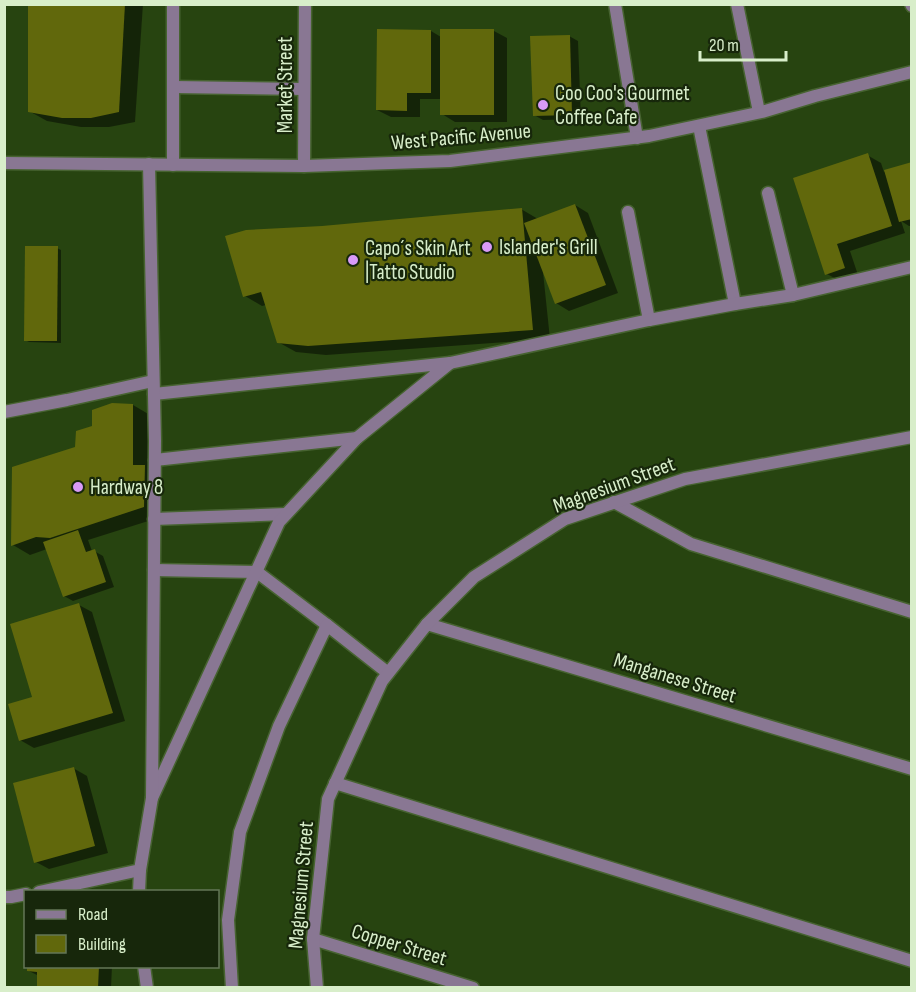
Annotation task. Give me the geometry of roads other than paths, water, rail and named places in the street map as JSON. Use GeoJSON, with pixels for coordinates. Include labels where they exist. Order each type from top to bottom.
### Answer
{"type":"FeatureCollection","features":[{"type":"Feature","properties":{"kind":"street"},"geometry":{"type":"LineString","coordinates":[[173,4],[173,165]]}},
{"type":"Feature","properties":{"kind":"street","name":"Market Street"},"geometry":{"type":"LineString","coordinates":[[304,166],[305,4]]}},
{"type":"Feature","properties":{"kind":"street"},"geometry":{"type":"LineString","coordinates":[[615,4],[637,138]]}},
{"type":"Feature","properties":{"kind":"street"},"geometry":{"type":"LineString","coordinates":[[737,4],[759,112]]}},
{"type":"Feature","properties":{"kind":"street","name":"West Pacific Avenue"},"geometry":{"type":"LineString","coordinates":[[4,163],[304,166],[450,161],[637,138],[759,112],[912,72]]}},
{"type":"Feature","properties":{"kind":"street"},"geometry":{"type":"LineString","coordinates":[[174,87],[304,89]]}},
{"type":"Feature","properties":{"kind":"street"},"geometry":{"type":"LineString","coordinates":[[699,126],[735,304]]}},
{"type":"Feature","properties":{"kind":"street"},"geometry":{"type":"LineString","coordinates":[[140,890],[140,870],[152,798],[155,460],[149,164]]}},
{"type":"Feature","properties":{"kind":"street"},"geometry":{"type":"LineString","coordinates":[[768,193],[793,295]]}},
{"type":"Feature","properties":{"kind":"street"},"geometry":{"type":"LineString","coordinates":[[628,212],[649,320]]}},
{"type":"Feature","properties":{"kind":"street"},"geometry":{"type":"LineString","coordinates":[[154,394],[450,363],[649,320],[793,295],[912,267]]}},
{"type":"Feature","properties":{"kind":"street"},"geometry":{"type":"LineString","coordinates":[[152,798],[279,522],[357,438],[450,363]]}},
{"type":"Feature","properties":{"kind":"street"},"geometry":{"type":"LineString","coordinates":[[4,412],[153,381]]}},
{"type":"Feature","properties":{"kind":"street","name":"Magnesium Street"},"geometry":{"type":"LineString","coordinates":[[317,987],[314,939],[328,799],[382,681],[427,624],[474,577],[565,519],[685,479],[912,437]]}},
{"type":"Feature","properties":{"kind":"street"},"geometry":{"type":"LineString","coordinates":[[155,460],[357,438]]}},
{"type":"Feature","properties":{"kind":"street"},"geometry":{"type":"LineString","coordinates":[[614,502],[691,544],[912,612]]}},
{"type":"Feature","properties":{"kind":"street"},"geometry":{"type":"LineString","coordinates":[[154,519],[286,514]]}},
{"type":"Feature","properties":{"kind":"street"},"geometry":{"type":"LineString","coordinates":[[154,570],[257,572],[388,673]]}},
{"type":"Feature","properties":{"kind":"street","name":"Manganese Street"},"geometry":{"type":"LineString","coordinates":[[427,624],[912,769]]}},
{"type":"Feature","properties":{"kind":"street"},"geometry":{"type":"LineString","coordinates":[[232,987],[228,920],[240,832],[279,726],[327,626]]}},
{"type":"Feature","properties":{"kind":"street"},"geometry":{"type":"LineString","coordinates":[[335,783],[912,961]]}},
{"type":"Feature","properties":{"kind":"street"},"geometry":{"type":"LineString","coordinates":[[44,890],[140,870]]}},
{"type":"Feature","properties":{"kind":"street"},"geometry":{"type":"LineString","coordinates":[[4,897],[24,894]]}},
{"type":"Feature","properties":{"kind":"street","name":"Copper Street"},"geometry":{"type":"LineString","coordinates":[[314,939],[473,987]]}},
{"type":"Feature","properties":{"kind":"street"},"geometry":{"type":"LineString","coordinates":[[144,968],[147,987]]}},
{"type":"Feature","properties":{"kind":"place","name":"Coo Coo's Gourmet Coffee Cafe"},"geometry":{"type":"Point","coordinates":[543,105]}},
{"type":"Feature","properties":{"kind":"place","name":"Islander's Grill"},"geometry":{"type":"Point","coordinates":[487,247]}},
{"type":"Feature","properties":{"kind":"place","name":"Capo´s Skin Art |Tatto Studio"},"geometry":{"type":"Point","coordinates":[353,260]}},
{"type":"Feature","properties":{"kind":"place","name":"Hardway 8"},"geometry":{"type":"Point","coordinates":[78,487]}}]}
